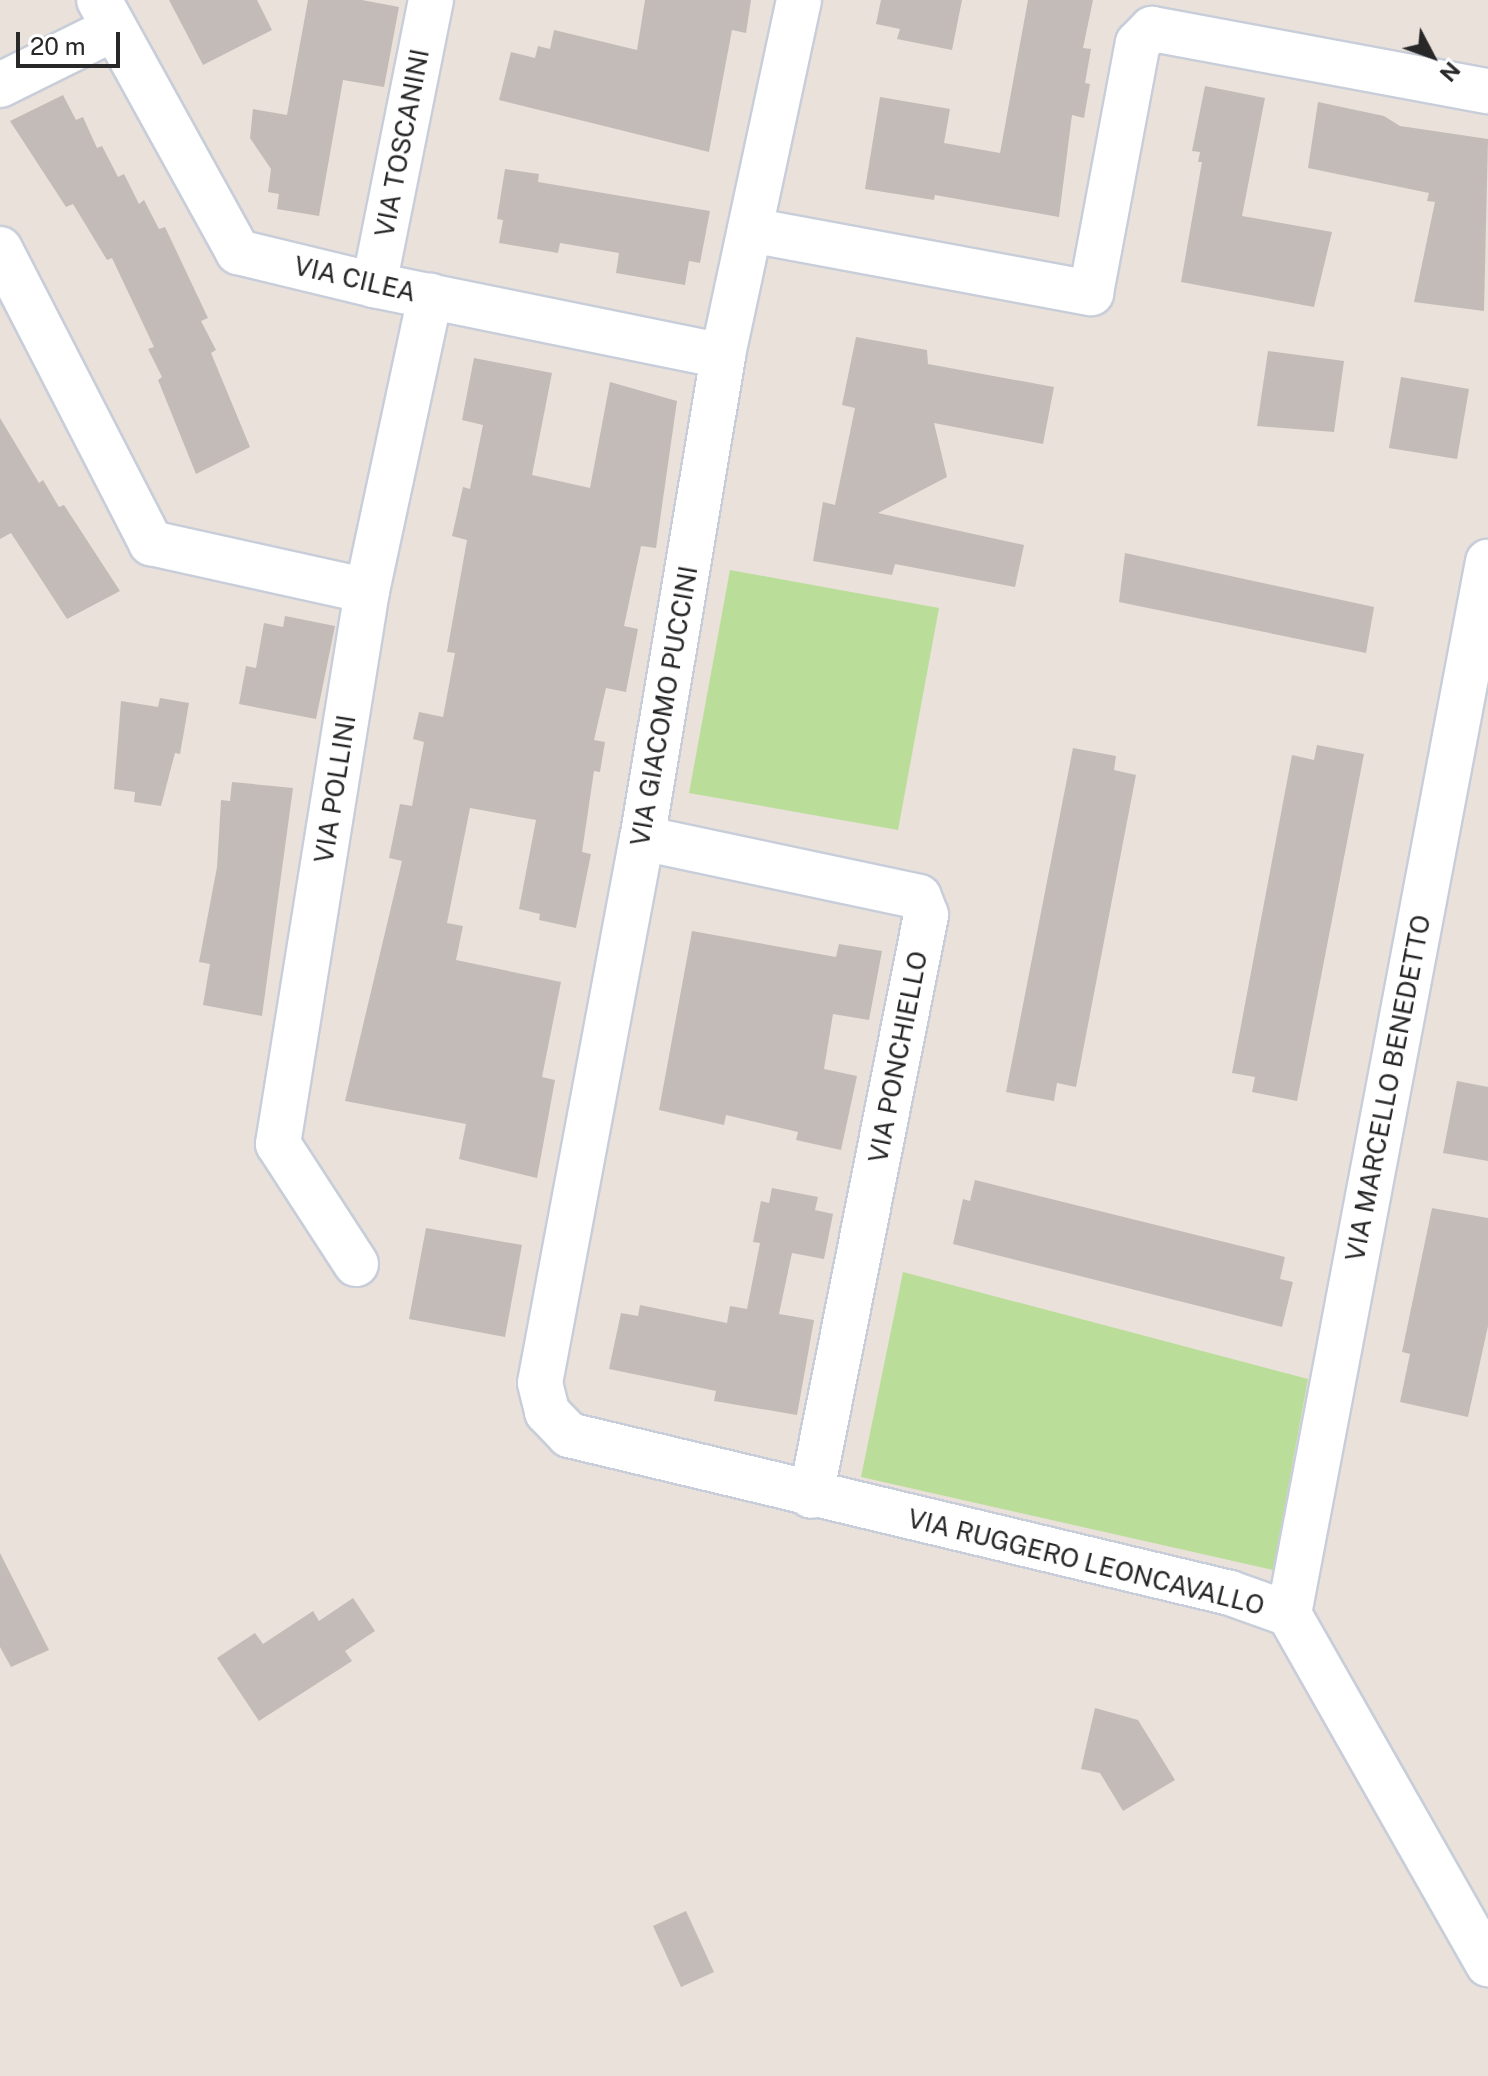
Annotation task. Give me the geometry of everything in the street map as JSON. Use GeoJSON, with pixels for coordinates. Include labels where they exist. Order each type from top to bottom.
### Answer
{"type":"FeatureCollection","features":[{"type":"Feature","properties":{"kind":"street","name":"VIA TOSCANINI"},"geometry":{"type":"LineString","coordinates":[[374,285],[431,0]]}},
{"type":"Feature","properties":{"kind":"street","name":"VIA GIACOMO PUCCINI"},"geometry":{"type":"LineString","coordinates":[[547,1412],[540,1383],[642,838],[723,356],[799,0]]}},
{"type":"Feature","properties":{"kind":"street","name":"VIA CILEA"},"geometry":{"type":"LineString","coordinates":[[0,85],[106,15],[238,252],[374,285],[723,356]]}},
{"type":"Feature","properties":{"kind":"street"},"geometry":{"type":"LineString","coordinates":[[750,230],[1091,293],[1138,43],[1152,29],[1488,91]]}},
{"type":"Feature","properties":{"kind":"street"},"geometry":{"type":"LineString","coordinates":[[0,249],[151,543],[367,591]]}},
{"type":"Feature","properties":{"kind":"street","name":"VIA POLLINI"},"geometry":{"type":"LineString","coordinates":[[356,1264],[278,1144],[367,591],[430,296]]}},
{"type":"Feature","properties":{"kind":"street","name":"VIA MARCELLO BENEDETTO"},"geometry":{"type":"LineString","coordinates":[[1289,1614],[1488,562]]}},
{"type":"Feature","properties":{"kind":"street","name":"VIA PONCHIELLO"},"geometry":{"type":"LineString","coordinates":[[642,838],[919,897],[926,915],[811,1496]]}},
{"type":"Feature","properties":{"kind":"street","name":"VIA RUGGERO LEONCAVALLO"},"geometry":{"type":"LineString","coordinates":[[547,1412],[569,1435],[811,1496],[1230,1593],[1289,1614],[1488,1964]]}},
{"type":"Feature","properties":{"kind":"green space"},"geometry":{"type":"Polygon","coordinates":[[[730,570],[939,608],[898,830],[689,793],[730,570]]]}},
{"type":"Feature","properties":{"kind":"green space"},"geometry":{"type":"Polygon","coordinates":[[[903,1272],[1308,1379],[1273,1570],[861,1477],[903,1272]]]}},
{"type":"Feature","properties":{"kind":"building"},"geometry":{"type":"Polygon","coordinates":[[[169,0],[257,0],[272,30],[203,65],[169,0]]]}},
{"type":"Feature","properties":{"kind":"building"},"geometry":{"type":"Polygon","coordinates":[[[308,0],[362,0],[399,7],[384,87],[343,80],[319,216],[277,209],[279,194],[268,192],[271,169],[250,138],[253,109],[287,115],[308,0]]]}},
{"type":"Feature","properties":{"kind":"building"},"geometry":{"type":"Polygon","coordinates":[[[645,0],[751,0],[746,33],[732,30],[709,152],[499,100],[511,52],[535,58],[538,46],[550,49],[554,30],[637,50],[645,0]]]}},
{"type":"Feature","properties":{"kind":"building"},"geometry":{"type":"Polygon","coordinates":[[[881,0],[962,0],[952,50],[897,39],[900,29],[876,24],[881,0]]]}},
{"type":"Feature","properties":{"kind":"building"},"geometry":{"type":"Polygon","coordinates":[[[1028,0],[1093,0],[1083,48],[1091,49],[1085,83],[1090,84],[1084,118],[1072,115],[1059,217],[935,195],[934,200],[865,189],[880,97],[950,109],[944,143],[1000,153],[1028,0]]]}},
{"type":"Feature","properties":{"kind":"building"},"geometry":{"type":"Polygon","coordinates":[[[1205,86],[1265,98],[1242,216],[1332,232],[1314,307],[1181,282],[1202,162],[1198,162],[1200,152],[1192,151],[1205,86]]]}},
{"type":"Feature","properties":{"kind":"building"},"geometry":{"type":"Polygon","coordinates":[[[63,95],[76,120],[83,117],[97,148],[102,146],[118,177],[124,174],[139,204],[144,200],[159,229],[165,227],[208,318],[201,321],[216,350],[211,353],[250,447],[196,474],[158,380],[162,377],[148,349],[154,347],[112,258],[107,260],[73,204],[66,207],[10,121],[63,95]]]}},
{"type":"Feature","properties":{"kind":"building"},"geometry":{"type":"Polygon","coordinates":[[[1318,102],[1384,116],[1400,126],[1488,139],[1484,311],[1414,302],[1435,202],[1427,201],[1429,193],[1308,168],[1318,102]]]}},
{"type":"Feature","properties":{"kind":"building"},"geometry":{"type":"Polygon","coordinates":[[[505,169],[539,174],[538,182],[710,211],[700,263],[689,261],[685,285],[616,273],[619,253],[560,243],[558,253],[499,243],[503,220],[497,219],[505,169]]]}},
{"type":"Feature","properties":{"kind":"building"},"geometry":{"type":"Polygon","coordinates":[[[856,337],[927,350],[928,364],[1054,387],[1043,444],[934,423],[947,477],[878,513],[1024,545],[1015,587],[895,564],[892,575],[813,561],[823,502],[835,505],[855,408],[842,405],[856,337]]]}},
{"type":"Feature","properties":{"kind":"building"},"geometry":{"type":"Polygon","coordinates":[[[1268,351],[1344,361],[1334,432],[1257,426],[1268,351]]]}},
{"type":"Feature","properties":{"kind":"building"},"geometry":{"type":"Polygon","coordinates":[[[474,358],[552,373],[532,475],[590,488],[610,382],[677,401],[656,548],[641,546],[624,626],[638,629],[626,692],[606,688],[594,740],[605,742],[600,772],[594,771],[582,852],[591,854],[576,928],[539,920],[540,914],[519,909],[536,820],[470,808],[447,923],[463,926],[456,960],[561,982],[542,1077],[555,1080],[537,1178],[459,1159],[466,1124],[345,1101],[402,861],[389,858],[400,804],[412,806],[424,742],[413,739],[419,712],[443,717],[455,653],[447,652],[467,540],[452,536],[463,487],[470,489],[483,425],[462,420],[474,358]]]}},
{"type":"Feature","properties":{"kind":"building"},"geometry":{"type":"Polygon","coordinates":[[[1401,377],[1469,389],[1457,459],[1389,448],[1401,377]]]}},
{"type":"Feature","properties":{"kind":"building"},"geometry":{"type":"Polygon","coordinates":[[[0,418],[39,483],[43,480],[59,507],[64,505],[120,591],[67,619],[11,533],[0,539],[0,418]]]}},
{"type":"Feature","properties":{"kind":"building"},"geometry":{"type":"Polygon","coordinates":[[[1125,553],[1374,607],[1366,653],[1119,602],[1125,553]]]}},
{"type":"Feature","properties":{"kind":"building"},"geometry":{"type":"Polygon","coordinates":[[[285,616],[335,626],[316,719],[239,704],[246,666],[256,668],[264,623],[283,627],[285,616]]]}},
{"type":"Feature","properties":{"kind":"building"},"geometry":{"type":"Polygon","coordinates":[[[160,698],[189,703],[180,754],[175,753],[161,806],[134,802],[135,792],[114,789],[121,701],[158,707],[160,698]]]}},
{"type":"Feature","properties":{"kind":"building"},"geometry":{"type":"Polygon","coordinates":[[[1317,745],[1364,754],[1297,1101],[1252,1092],[1255,1077],[1232,1073],[1292,755],[1314,760],[1317,745]]]}},
{"type":"Feature","properties":{"kind":"building"},"geometry":{"type":"Polygon","coordinates":[[[1073,748],[1116,756],[1114,770],[1136,775],[1076,1087],[1057,1083],[1054,1101],[1006,1092],[1073,748]]]}},
{"type":"Feature","properties":{"kind":"building"},"geometry":{"type":"Polygon","coordinates":[[[232,782],[293,788],[262,1016],[203,1005],[210,964],[199,962],[217,867],[221,800],[230,801],[232,782]]]}},
{"type":"Feature","properties":{"kind":"building"},"geometry":{"type":"Polygon","coordinates":[[[692,931],[836,957],[839,944],[882,951],[869,1020],[833,1014],[824,1069],[857,1076],[841,1150],[796,1140],[798,1132],[726,1115],[724,1125],[659,1110],[692,931]]]}},
{"type":"Feature","properties":{"kind":"building"},"geometry":{"type":"Polygon","coordinates":[[[1457,1081],[1488,1087],[1488,1161],[1443,1153],[1457,1081]]]}},
{"type":"Feature","properties":{"kind":"building"},"geometry":{"type":"Polygon","coordinates":[[[975,1180],[1285,1257],[1280,1279],[1293,1282],[1282,1327],[953,1244],[963,1199],[970,1201],[975,1180]]]}},
{"type":"Feature","properties":{"kind":"building"},"geometry":{"type":"Polygon","coordinates":[[[772,1188],[818,1197],[815,1210],[833,1214],[824,1259],[792,1253],[779,1314],[814,1320],[797,1415],[714,1401],[716,1391],[609,1369],[621,1313],[638,1316],[640,1305],[727,1323],[730,1306],[747,1309],[760,1243],[753,1242],[761,1201],[769,1203],[772,1188]]]}},
{"type":"Feature","properties":{"kind":"building"},"geometry":{"type":"Polygon","coordinates":[[[1432,1208],[1488,1218],[1488,1326],[1468,1417],[1400,1402],[1410,1354],[1402,1352],[1432,1208]]]}},
{"type":"Feature","properties":{"kind":"building"},"geometry":{"type":"Polygon","coordinates":[[[426,1228],[522,1245],[505,1337],[409,1319],[426,1228]]]}},
{"type":"Feature","properties":{"kind":"building"},"geometry":{"type":"Polygon","coordinates":[[[0,1553],[49,1650],[11,1667],[0,1647],[0,1553]]]}},
{"type":"Feature","properties":{"kind":"building"},"geometry":{"type":"Polygon","coordinates":[[[353,1598],[375,1631],[345,1651],[352,1661],[259,1721],[217,1658],[255,1633],[263,1644],[313,1611],[319,1621],[353,1598]]]}},
{"type":"Feature","properties":{"kind":"building"},"geometry":{"type":"Polygon","coordinates":[[[1095,1708],[1138,1720],[1175,1780],[1123,1811],[1100,1773],[1081,1769],[1095,1708]]]}},
{"type":"Feature","properties":{"kind":"building"},"geometry":{"type":"Polygon","coordinates":[[[686,1911],[714,1972],[681,1987],[653,1926],[686,1911]]]}}]}
